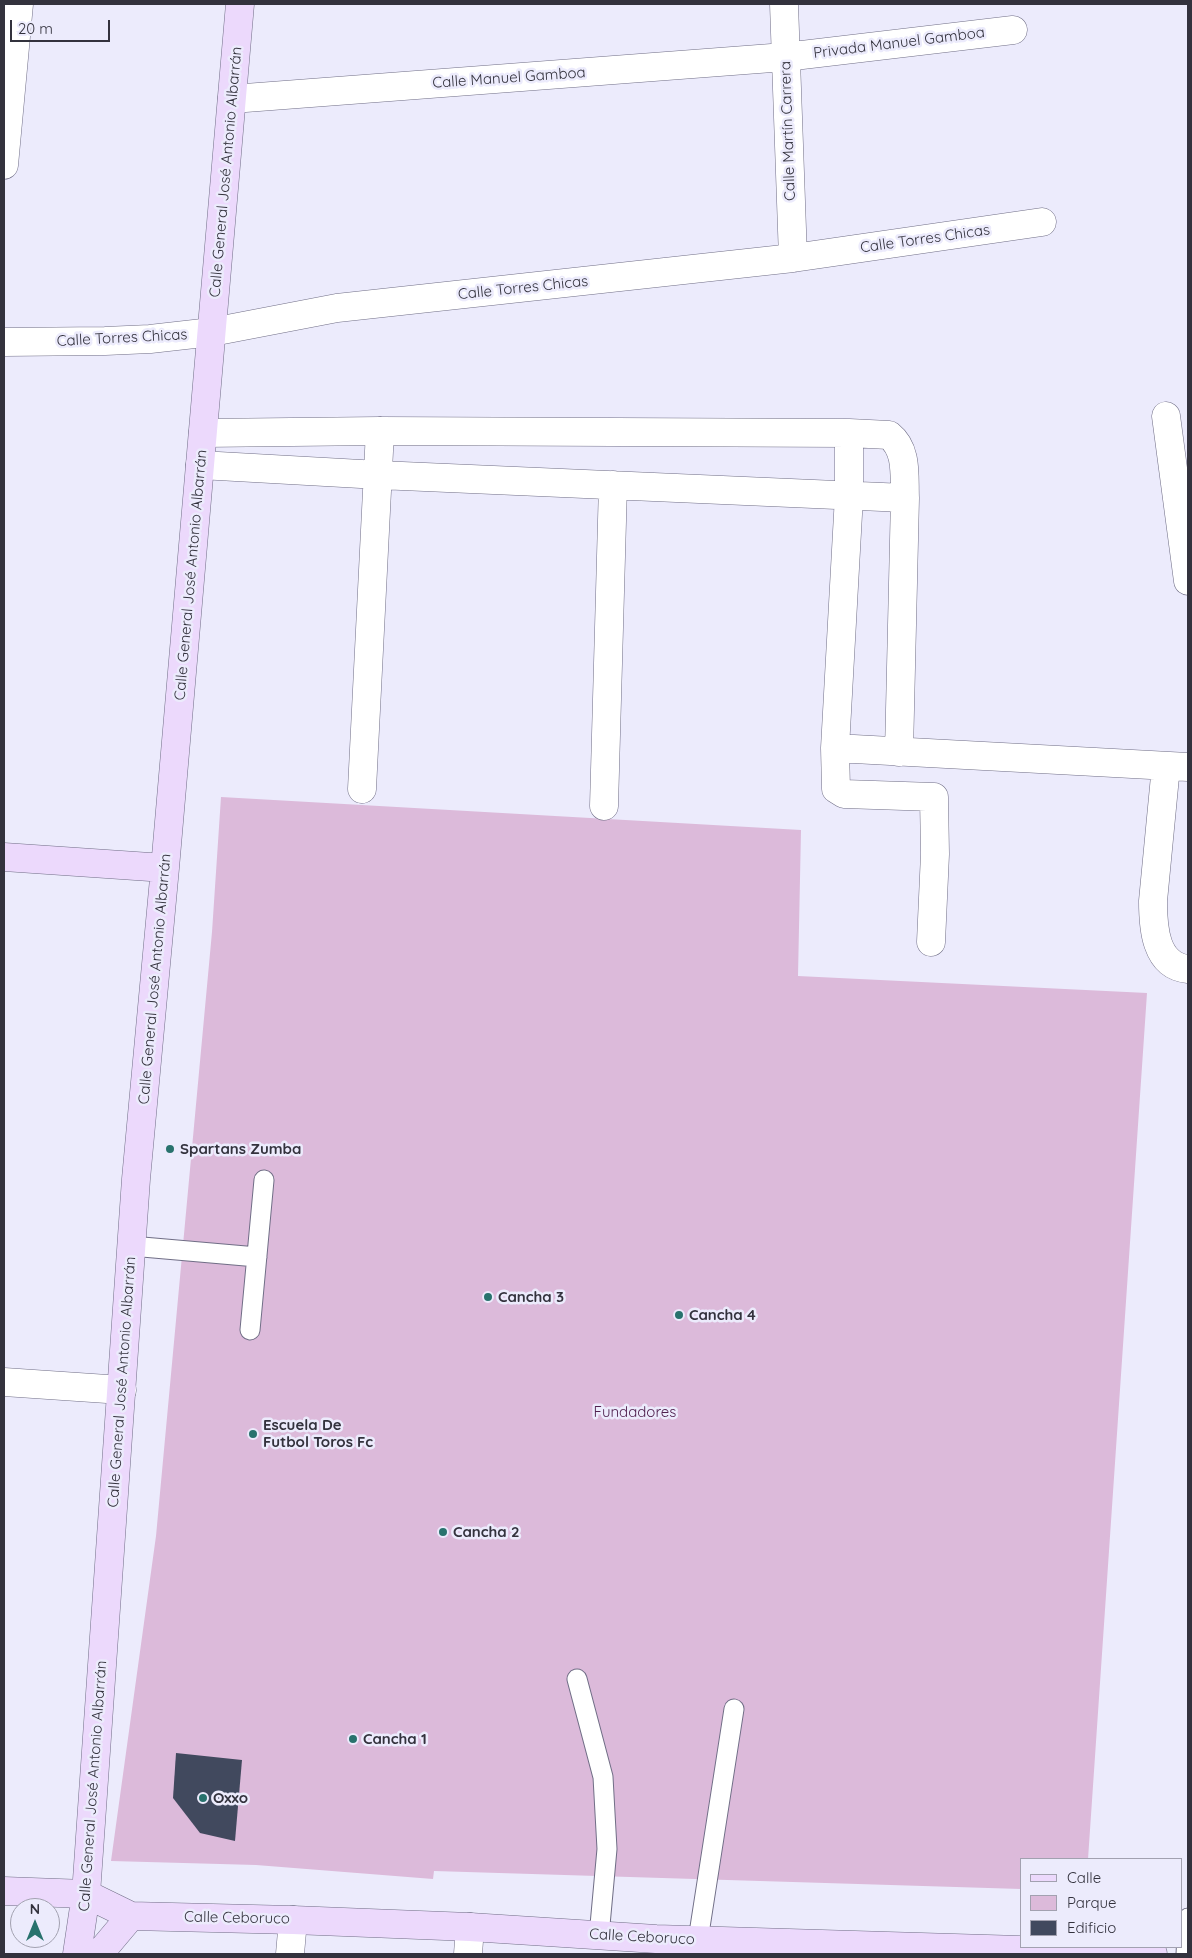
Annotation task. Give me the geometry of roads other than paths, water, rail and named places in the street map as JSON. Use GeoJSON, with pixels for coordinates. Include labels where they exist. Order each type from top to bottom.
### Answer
{"type":"FeatureCollection","features":[{"type":"Feature","properties":{"kind":"street"},"geometry":{"type":"LineString","coordinates":[[4,165],[19,4]]}},
{"type":"Feature","properties":{"kind":"street","name":"Calle General José Antonio Albarrán"},"geometry":{"type":"LineString","coordinates":[[77,1954],[86,1894],[131,1246],[240,4]]}},
{"type":"Feature","properties":{"kind":"street","name":"Calle Martín Carrera"},"geometry":{"type":"LineString","coordinates":[[784,4],[793,258]]}},
{"type":"Feature","properties":{"kind":"street","name":"Privada Manuel Gamboa"},"geometry":{"type":"LineString","coordinates":[[785,57],[1014,30]]}},
{"type":"Feature","properties":{"kind":"street","name":"Calle Manuel Gamboa"},"geometry":{"type":"LineString","coordinates":[[232,99],[785,57]]}},
{"type":"Feature","properties":{"kind":"street","name":"Calle Torres Chicas"},"geometry":{"type":"LineString","coordinates":[[4,342],[114,341],[212,332],[337,308],[793,258],[1042,222]]}},
{"type":"Feature","properties":{"kind":"street"},"geometry":{"type":"LineString","coordinates":[[1166,416],[1188,580]]}},
{"type":"Feature","properties":{"kind":"street"},"geometry":{"type":"LineString","coordinates":[[362,789],[380,431]]}},
{"type":"Feature","properties":{"kind":"street"},"geometry":{"type":"LineString","coordinates":[[203,433],[380,431],[849,433],[889,435],[900,447],[903,457],[905,498],[899,752]]}},
{"type":"Feature","properties":{"kind":"street"},"geometry":{"type":"LineString","coordinates":[[849,433],[849,496],[835,748],[836,789],[838,792],[859,795],[934,796]]}},
{"type":"Feature","properties":{"kind":"street"},"geometry":{"type":"LineString","coordinates":[[200,465],[379,475],[905,498]]}},
{"type":"Feature","properties":{"kind":"street"},"geometry":{"type":"LineString","coordinates":[[604,806],[613,485]]}},
{"type":"Feature","properties":{"kind":"street"},"geometry":{"type":"LineString","coordinates":[[835,748],[1177,766],[1152,902],[1153,923],[1156,940],[1166,957],[1181,968],[1188,969]]}},
{"type":"Feature","properties":{"kind":"street"},"geometry":{"type":"LineString","coordinates":[[931,942],[935,854],[932,753]]}},
{"type":"Feature","properties":{"kind":"street"},"geometry":{"type":"LineString","coordinates":[[4,857],[165,868]]}},
{"type":"Feature","properties":{"kind":"street"},"geometry":{"type":"LineString","coordinates":[[4,1382],[122,1390]]}},
{"type":"Feature","properties":{"kind":"street"},"geometry":{"type":"LineString","coordinates":[[4,1891],[86,1894]]}},
{"type":"Feature","properties":{"kind":"street","name":"Calle Ceboruco"},"geometry":{"type":"LineString","coordinates":[[86,1894],[131,1916],[470,1927],[599,1936],[656,1947],[698,1940],[1153,1954]]}},
{"type":"Feature","properties":{"kind":"street"},"geometry":{"type":"LineString","coordinates":[[99,1954],[131,1916]]}},
{"type":"Feature","properties":{"kind":"street"},"geometry":{"type":"LineString","coordinates":[[290,1954],[293,1920]]}},
{"type":"Feature","properties":{"kind":"street"},"geometry":{"type":"LineString","coordinates":[[468,1954],[470,1927]]}},
{"type":"Feature","properties":{"kind":"lane"},"geometry":{"type":"LineString","coordinates":[[250,1330],[264,1180]]}},
{"type":"Feature","properties":{"kind":"lane"},"geometry":{"type":"LineString","coordinates":[[131,1246],[257,1257]]}},
{"type":"Feature","properties":{"kind":"lane"},"geometry":{"type":"LineString","coordinates":[[577,1679],[603,1776],[607,1850],[599,1936]]}},
{"type":"Feature","properties":{"kind":"lane"},"geometry":{"type":"LineString","coordinates":[[698,1940],[734,1709]]}},
{"type":"Feature","properties":{"kind":"lane"},"geometry":{"type":"LineString","coordinates":[[1186,1954],[1188,1918]]}},
{"type":"Feature","properties":{"kind":"place","name":"Spartans Zumba"},"geometry":{"type":"Point","coordinates":[170,1149]}},
{"type":"Feature","properties":{"kind":"place","name":"Cancha 3"},"geometry":{"type":"Point","coordinates":[488,1297]}},
{"type":"Feature","properties":{"kind":"place","name":"Cancha 4"},"geometry":{"type":"Point","coordinates":[679,1315]}},
{"type":"Feature","properties":{"kind":"place","name":"Escuela De Futbol Toros Fc"},"geometry":{"type":"Point","coordinates":[253,1434]}},
{"type":"Feature","properties":{"kind":"place","name":"Cancha 2"},"geometry":{"type":"Point","coordinates":[443,1532]}},
{"type":"Feature","properties":{"kind":"place","name":"Cancha 1"},"geometry":{"type":"Point","coordinates":[353,1739]}},
{"type":"Feature","properties":{"kind":"place","name":"Oxxo"},"geometry":{"type":"Point","coordinates":[203,1798]}},
{"type":"Feature","properties":{"kind":"park label","name":"Fundadores"},"geometry":{"type":"Point","coordinates":[635,1412]}}]}
